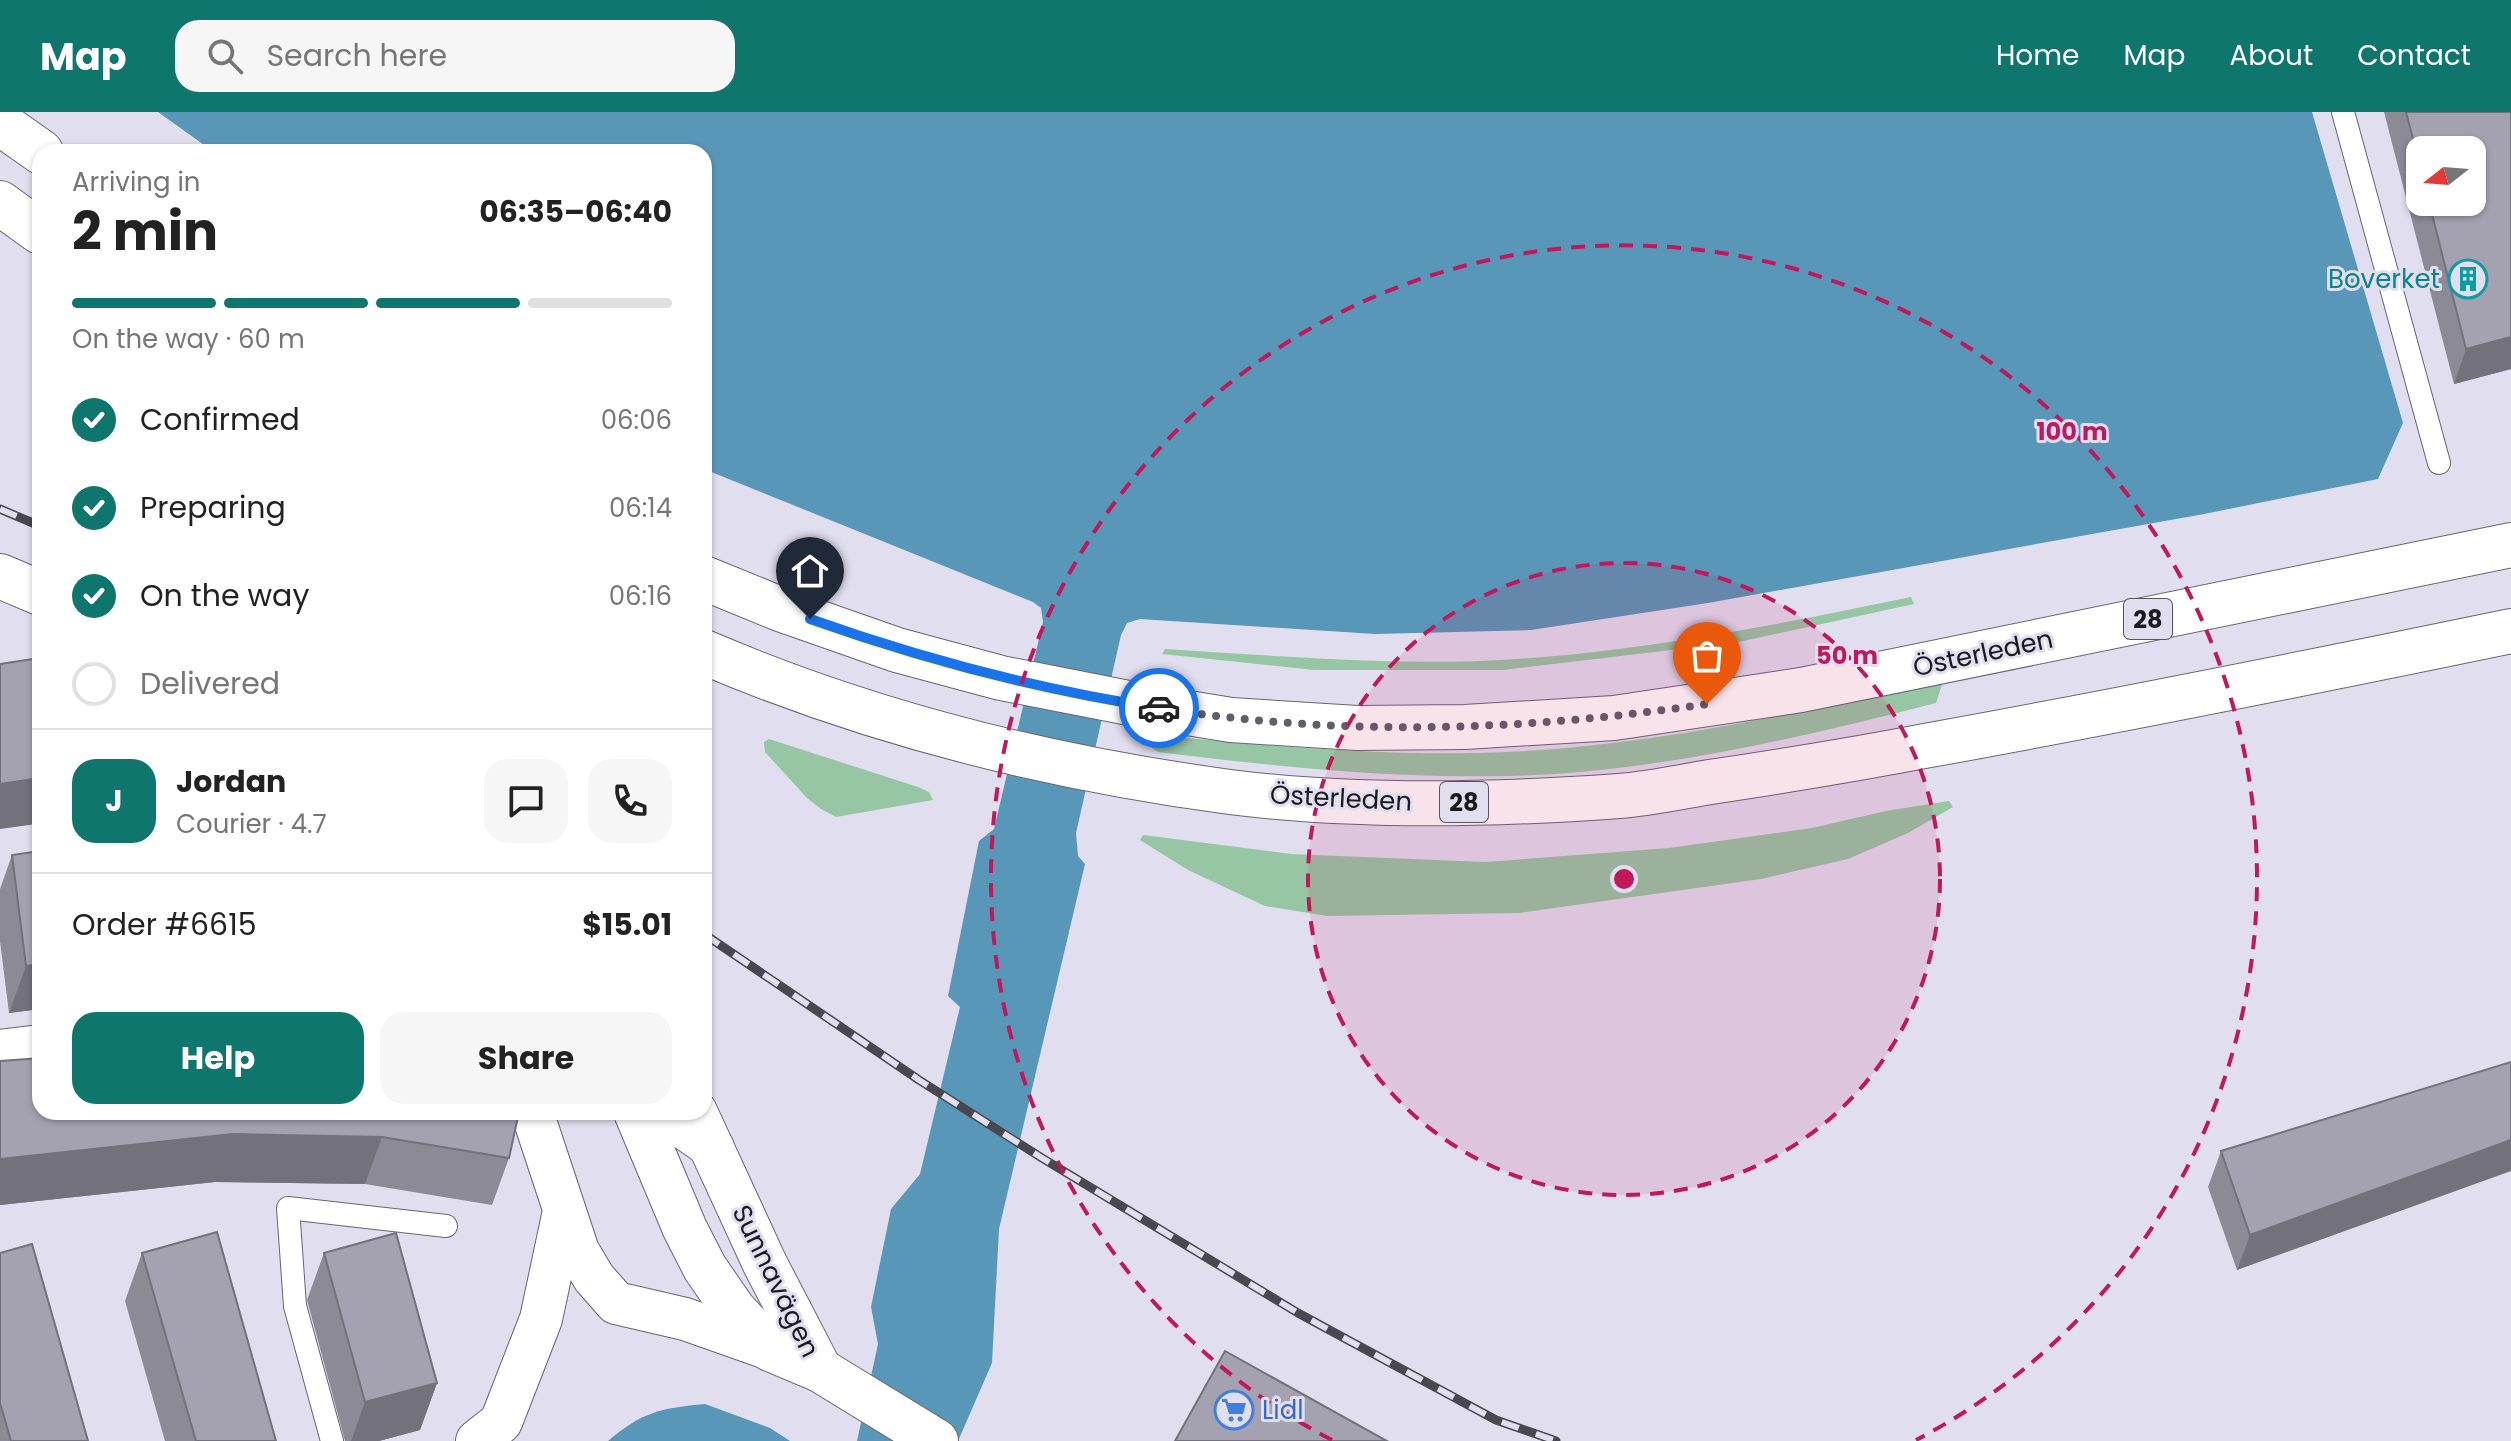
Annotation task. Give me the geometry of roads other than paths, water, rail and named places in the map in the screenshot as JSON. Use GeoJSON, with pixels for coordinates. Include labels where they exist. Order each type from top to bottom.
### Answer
{"type":"FeatureCollection","features":[{"type":"Feature","properties":{"kind":"main road"},"geometry":{"type":"LineString","coordinates":[[0,123],[32,146]]}},
{"type":"Feature","properties":{"kind":"main road"},"geometry":{"type":"LineString","coordinates":[[0,203],[32,226]]}},
{"type":"Feature","properties":{"kind":"main road","name":"Österleden"},"geometry":{"type":"LineString","coordinates":[[712,581],[897,650],[1001,678],[1139,705],[1231,720],[1357,728],[1465,727],[1614,718],[1801,690],[2506,543]]}},
{"type":"Feature","properties":{"kind":"main road"},"geometry":{"type":"LineString","coordinates":[[0,576],[32,590]]}},
{"type":"Feature","properties":{"kind":"main road","name":"Österleden"},"geometry":{"type":"LineString","coordinates":[[712,655],[769,679],[863,711],[985,745],[1123,774],[1233,792],[1366,802],[1476,802],[1623,796],[1805,768],[2189,698],[2511,631]]}},
{"type":"Feature","properties":{"kind":"main road","name":"Sunnavägen"},"geometry":{"type":"LineString","coordinates":[[639,1120],[685,1229],[705,1268],[734,1310],[770,1349],[820,1370]]}},
{"type":"Feature","properties":{"kind":"main road","name":"Sunnavägen"},"geometry":{"type":"LineString","coordinates":[[704,1130],[765,1264],[820,1370]]}},
{"type":"Feature","properties":{"kind":"main road"},"geometry":{"type":"LineString","coordinates":[[820,1370],[936,1441]]}},
{"type":"Feature","properties":{"kind":"street"},"geometry":{"type":"LineString","coordinates":[[0,1051],[32,1047]]}},
{"type":"Feature","properties":{"kind":"street"},"geometry":{"type":"LineString","coordinates":[[535,1120],[578,1251],[594,1278],[616,1303],[685,1319],[770,1349]]}},
{"type":"Feature","properties":{"kind":"street"},"geometry":{"type":"LineString","coordinates":[[680,1120],[704,1130]]}},
{"type":"Feature","properties":{"kind":"street"},"geometry":{"type":"LineString","coordinates":[[477,1441],[501,1422],[541,1319],[564,1211]]}},
{"type":"Feature","properties":{"kind":"lane"},"geometry":{"type":"LineString","coordinates":[[2343,112],[2439,463]]}},
{"type":"Feature","properties":{"kind":"lane"},"geometry":{"type":"LineString","coordinates":[[332,1441],[295,1306],[288,1208],[446,1226]]}},
{"type":"Feature","properties":{"kind":"water"},"geometry":{"type":"Polygon","coordinates":[[[158,112],[2312,112],[2403,423],[2378,479],[2204,514],[1708,603],[1531,630],[1375,634],[1140,619],[1127,623],[1121,635],[1076,833],[1078,856],[1085,864],[999,1229],[992,1363],[958,1441],[857,1441],[878,1344],[871,1307],[891,1209],[920,1174],[960,1007],[948,996],[979,841],[994,829],[1043,622],[1041,608],[1033,602],[712,472],[712,144],[203,144],[158,112]]]}},
{"type":"Feature","properties":{"kind":"water"},"geometry":{"type":"Polygon","coordinates":[[[705,1404],[770,1428],[790,1441],[608,1441],[653,1413],[705,1404]]]}},
{"type":"Feature","properties":{"kind":"railway"},"geometry":{"type":"LineString","coordinates":[[0,509],[32,523]]}},
{"type":"Feature","properties":{"kind":"railway"},"geometry":{"type":"LineString","coordinates":[[712,939],[919,1080],[1298,1313],[1496,1420],[1556,1441]]}},
{"type":"Feature","properties":{"kind":"place","name":"Boverket"},"geometry":{"type":"Point","coordinates":[2468,279]}},
{"type":"Feature","properties":{"kind":"place","name":"Lidl"},"geometry":{"type":"Point","coordinates":[1234,1410]}}]}
